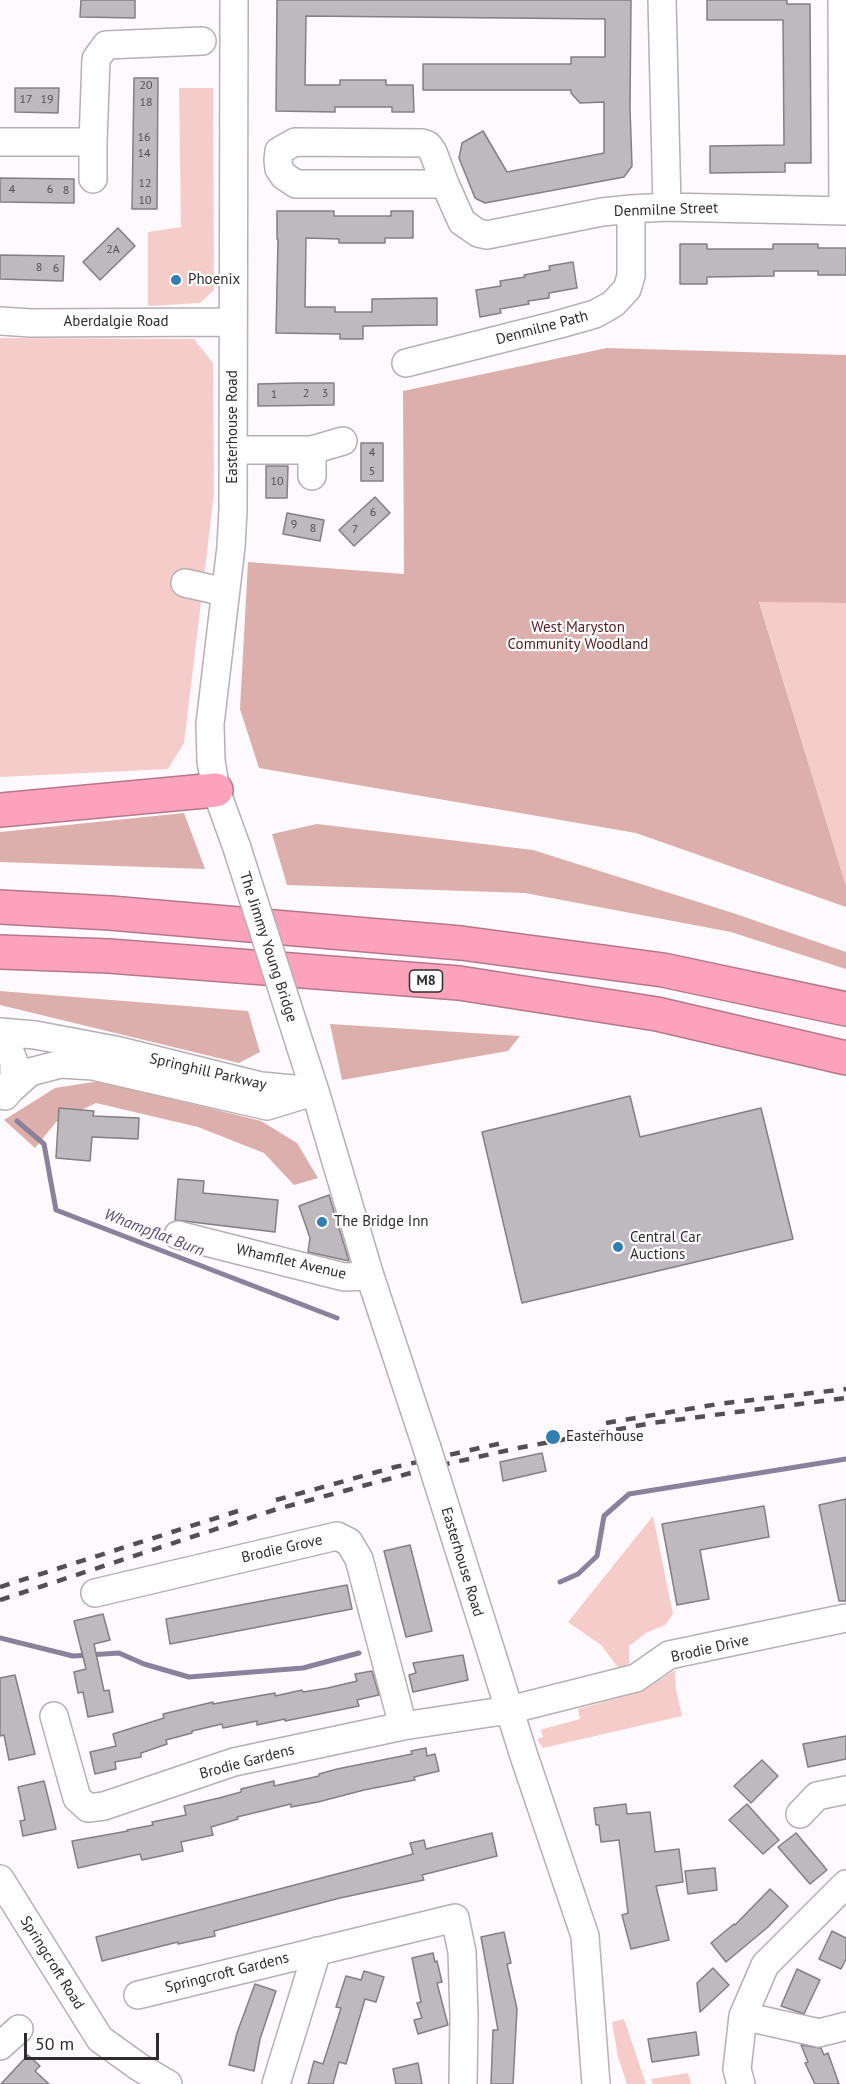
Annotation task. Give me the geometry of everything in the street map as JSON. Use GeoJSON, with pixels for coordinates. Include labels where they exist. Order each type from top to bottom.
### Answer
{"type":"FeatureCollection","features":[{"type":"Feature","properties":{"kind":"highway"},"geometry":{"type":"LineString","coordinates":[[0,810],[216,790]]}},
{"type":"Feature","properties":{"kind":"highway"},"geometry":{"type":"LineString","coordinates":[[0,907],[122,914],[461,943],[663,970],[846,1009]]}},
{"type":"Feature","properties":{"kind":"highway","name":"M8"},"geometry":{"type":"LineString","coordinates":[[0,952],[109,956],[459,983],[657,1014],[846,1058]]}},
{"type":"Feature","properties":{"kind":"street","name":"Easterhouse Road"},"geometry":{"type":"LineString","coordinates":[[234,0],[232,538],[210,724],[211,761],[216,790],[237,848]]}},
{"type":"Feature","properties":{"kind":"street"},"geometry":{"type":"LineString","coordinates":[[662,0],[667,207]]}},
{"type":"Feature","properties":{"kind":"street"},"geometry":{"type":"LineString","coordinates":[[842,0],[844,211]]}},
{"type":"Feature","properties":{"kind":"street"},"geometry":{"type":"LineString","coordinates":[[93,179],[96,59],[106,45],[202,41]]}},
{"type":"Feature","properties":{"kind":"street"},"geometry":{"type":"LineString","coordinates":[[0,142],[93,142]]}},
{"type":"Feature","properties":{"kind":"street","name":"Denmilne Street"},"geometry":{"type":"LineString","coordinates":[[445,184],[296,184],[284,176],[278,160],[279,151],[295,142],[414,142],[428,145],[462,222],[478,233],[487,235],[602,212],[631,209],[667,207],[844,211]]}},
{"type":"Feature","properties":{"kind":"street","name":"Denmilne Path"},"geometry":{"type":"LineString","coordinates":[[406,363],[560,324],[595,314],[613,304],[627,289],[631,276],[631,209]]}},
{"type":"Feature","properties":{"kind":"street","name":"Aberdalgie Road"},"geometry":{"type":"LineString","coordinates":[[0,321],[30,323],[233,322]]}},
{"type":"Feature","properties":{"kind":"street"},"geometry":{"type":"LineString","coordinates":[[234,450],[312,463],[343,441]]}},
{"type":"Feature","properties":{"kind":"street"},"geometry":{"type":"LineString","coordinates":[[185,583],[225,592]]}},
{"type":"Feature","properties":{"kind":"street","name":"The Jimmy Young Bridge"},"geometry":{"type":"LineString","coordinates":[[237,848],[300,1045]]}},
{"type":"Feature","properties":{"kind":"street","name":"Springhill Parkway"},"geometry":{"type":"LineString","coordinates":[[0,1032],[35,1035],[120,1051],[244,1082],[315,1091]]}},
{"type":"Feature","properties":{"kind":"street","name":"Springhill Parkway"},"geometry":{"type":"LineString","coordinates":[[0,1038],[9,1049],[14,1062],[14,1076],[5,1096]]}},
{"type":"Feature","properties":{"kind":"street","name":"Easterhouse Road"},"geometry":{"type":"LineString","coordinates":[[300,1045],[370,1276],[427,1448],[509,1710],[585,1936],[596,2084]]}},
{"type":"Feature","properties":{"kind":"street","name":"Springhill Parkway"},"geometry":{"type":"LineString","coordinates":[[5,1096],[30,1072],[61,1064],[93,1066],[267,1106],[315,1091]]}},
{"type":"Feature","properties":{"kind":"street","name":"Whamflet Avenue"},"geometry":{"type":"LineString","coordinates":[[177,1235],[344,1277],[370,1276]]}},
{"type":"Feature","properties":{"kind":"street","name":"Brodie Grove"},"geometry":{"type":"LineString","coordinates":[[95,1593],[337,1536],[349,1542],[359,1559],[403,1726]]}},
{"type":"Feature","properties":{"kind":"street","name":"Brodie Drive"},"geometry":{"type":"LineString","coordinates":[[509,1710],[636,1678],[669,1655],[846,1618]]}},
{"type":"Feature","properties":{"kind":"street","name":"Brodie Gardens"},"geometry":{"type":"LineString","coordinates":[[54,1716],[77,1798],[88,1808],[104,1806],[234,1762],[403,1726],[509,1710]]}},
{"type":"Feature","properties":{"kind":"street"},"geometry":{"type":"LineString","coordinates":[[800,1814],[817,1796],[846,1790]]}},
{"type":"Feature","properties":{"kind":"street","name":"Springcroft Road"},"geometry":{"type":"LineString","coordinates":[[0,1879],[100,2039],[130,2076],[168,2084]]}},
{"type":"Feature","properties":{"kind":"street"},"geometry":{"type":"LineString","coordinates":[[741,2084],[737,2069],[743,2016],[765,1965],[846,1884]]}},
{"type":"Feature","properties":{"kind":"street","name":"Springcroft Gardens"},"geometry":{"type":"LineString","coordinates":[[138,1995],[455,1918],[462,1952],[463,2084]]}},
{"type":"Feature","properties":{"kind":"street","name":"Springcroft Gardens"},"geometry":{"type":"LineString","coordinates":[[276,2084],[317,1951]]}},
{"type":"Feature","properties":{"kind":"street"},"geometry":{"type":"LineString","coordinates":[[743,2016],[819,2033],[846,2026]]}},
{"type":"Feature","properties":{"kind":"shaded area"},"geometry":{"type":"Polygon","coordinates":[[[179,88],[213,88],[214,290],[200,303],[148,306],[148,232],[181,227],[179,88]]]}},
{"type":"Feature","properties":{"kind":"shaded area"},"geometry":{"type":"Polygon","coordinates":[[[0,338],[194,339],[213,363],[214,494],[184,743],[168,769],[0,777],[0,338]]]}},
{"type":"Feature","properties":{"kind":"shaded area"},"geometry":{"type":"Polygon","coordinates":[[[759,601],[846,603],[846,886],[759,601]]]}},
{"type":"Feature","properties":{"kind":"shaded area"},"geometry":{"type":"Polygon","coordinates":[[[653,1516],[673,1614],[665,1625],[646,1633],[629,1646],[629,1669],[620,1670],[601,1645],[568,1622],[653,1516]]]}},
{"type":"Feature","properties":{"kind":"shaded area"},"geometry":{"type":"Polygon","coordinates":[[[675,1670],[676,1690],[682,1716],[543,1748],[537,1739],[543,1737],[541,1731],[543,1729],[580,1719],[578,1709],[643,1691],[675,1670]]]}},
{"type":"Feature","properties":{"kind":"shaded area"},"geometry":{"type":"Polygon","coordinates":[[[624,2019],[646,2084],[627,2084],[618,2057],[612,2022],[624,2019]]]}},
{"type":"Feature","properties":{"kind":"shaded area"},"geometry":{"type":"Polygon","coordinates":[[[688,2073],[691,2084],[653,2084],[651,2079],[688,2073]]]}},
{"type":"Feature","properties":{"kind":"green space","name":"West Maryston Community Woodland"},"geometry":{"type":"Polygon","coordinates":[[[607,348],[846,355],[846,603],[759,602],[846,886],[846,907],[636,833],[259,768],[240,709],[248,562],[404,574],[403,391],[607,348]]]}},
{"type":"Feature","properties":{"kind":"green space"},"geometry":{"type":"Polygon","coordinates":[[[184,813],[205,869],[0,862],[0,832],[184,813]]]}},
{"type":"Feature","properties":{"kind":"green space"},"geometry":{"type":"Polygon","coordinates":[[[317,824],[533,850],[733,913],[846,952],[846,969],[731,932],[525,893],[287,885],[272,834],[317,824]]]}},
{"type":"Feature","properties":{"kind":"green space"},"geometry":{"type":"Polygon","coordinates":[[[0,991],[248,1011],[260,1052],[239,1063],[0,1005],[0,991]]]}},
{"type":"Feature","properties":{"kind":"green space"},"geometry":{"type":"Polygon","coordinates":[[[330,1024],[520,1036],[508,1051],[342,1080],[330,1024]]]}},
{"type":"Feature","properties":{"kind":"green space"},"geometry":{"type":"Polygon","coordinates":[[[100,1081],[261,1121],[297,1143],[318,1178],[294,1185],[264,1153],[198,1127],[96,1103],[56,1122],[35,1148],[4,1120],[55,1088],[100,1081]]]}},
{"type":"Feature","properties":{"kind":"building"},"geometry":{"type":"Polygon","coordinates":[[[81,0],[135,0],[135,18],[80,17],[81,0]]]}},
{"type":"Feature","properties":{"kind":"building"},"geometry":{"type":"Polygon","coordinates":[[[277,0],[631,0],[632,166],[624,177],[485,203],[475,198],[459,158],[462,143],[483,131],[507,172],[604,153],[604,102],[580,103],[571,90],[423,90],[423,64],[571,64],[571,57],[605,57],[605,19],[306,16],[305,85],[340,85],[340,80],[386,80],[386,85],[413,85],[414,112],[392,112],[392,107],[335,107],[335,112],[276,111],[277,0]]]}},
{"type":"Feature","properties":{"kind":"building"},"geometry":{"type":"Polygon","coordinates":[[[707,0],[787,0],[787,4],[810,4],[811,163],[785,163],[785,172],[710,173],[710,146],[784,145],[783,20],[707,20],[707,0]]]}},
{"type":"Feature","properties":{"kind":"building"},"geometry":{"type":"Polygon","coordinates":[[[134,78],[158,78],[157,209],[132,209],[134,78]]]}},
{"type":"Feature","properties":{"kind":"building"},"geometry":{"type":"Polygon","coordinates":[[[15,88],[59,88],[58,113],[15,112],[15,88]]]}},
{"type":"Feature","properties":{"kind":"building"},"geometry":{"type":"Polygon","coordinates":[[[0,178],[74,179],[74,203],[0,202],[0,178]]]}},
{"type":"Feature","properties":{"kind":"building"},"geometry":{"type":"Polygon","coordinates":[[[277,211],[334,211],[334,216],[391,216],[391,211],[413,211],[413,238],[385,238],[385,243],[339,243],[339,239],[306,238],[305,307],[335,307],[335,312],[372,312],[372,299],[437,298],[437,325],[363,326],[363,339],[340,339],[340,334],[276,333],[277,211]]]}},
{"type":"Feature","properties":{"kind":"building"},"geometry":{"type":"Polygon","coordinates":[[[118,228],[135,246],[100,280],[83,262],[118,228]]]}},
{"type":"Feature","properties":{"kind":"building"},"geometry":{"type":"Polygon","coordinates":[[[680,244],[707,244],[707,249],[773,249],[773,244],[818,244],[818,248],[846,248],[846,275],[818,275],[818,271],[774,271],[774,276],[707,277],[707,284],[680,284],[680,244]]]}},
{"type":"Feature","properties":{"kind":"building"},"geometry":{"type":"Polygon","coordinates":[[[0,255],[64,256],[63,281],[0,279],[0,255]]]}},
{"type":"Feature","properties":{"kind":"building"},"geometry":{"type":"Polygon","coordinates":[[[573,262],[577,288],[549,293],[549,298],[528,301],[529,304],[500,309],[501,313],[480,317],[476,290],[501,286],[500,281],[525,277],[524,275],[550,270],[549,266],[573,262]]]}},
{"type":"Feature","properties":{"kind":"building"},"geometry":{"type":"Polygon","coordinates":[[[334,383],[334,405],[258,406],[258,384],[334,383]]]}},
{"type":"Feature","properties":{"kind":"building"},"geometry":{"type":"Polygon","coordinates":[[[361,443],[383,443],[383,481],[361,481],[361,443]]]}},
{"type":"Feature","properties":{"kind":"building"},"geometry":{"type":"Polygon","coordinates":[[[266,466],[288,466],[287,498],[266,498],[266,466]]]}},
{"type":"Feature","properties":{"kind":"building"},"geometry":{"type":"Polygon","coordinates":[[[375,497],[390,513],[354,546],[339,530],[375,497]]]}},
{"type":"Feature","properties":{"kind":"building"},"geometry":{"type":"Polygon","coordinates":[[[287,513],[324,520],[320,541],[283,534],[287,513]]]}},
{"type":"Feature","properties":{"kind":"building"},"geometry":{"type":"Polygon","coordinates":[[[630,1096],[640,1137],[761,1108],[793,1239],[522,1303],[482,1132],[630,1096]]]}},
{"type":"Feature","properties":{"kind":"building"},"geometry":{"type":"Polygon","coordinates":[[[59,1108],[94,1111],[93,1116],[139,1118],[138,1139],[92,1137],[90,1161],[56,1158],[59,1108]]]}},
{"type":"Feature","properties":{"kind":"building"},"geometry":{"type":"Polygon","coordinates":[[[178,1179],[204,1181],[203,1193],[278,1200],[275,1232],[175,1220],[178,1179]]]}},
{"type":"Feature","properties":{"kind":"building","name":"The Bridge Inn"},"geometry":{"type":"Polygon","coordinates":[[[329,1195],[349,1261],[308,1252],[310,1238],[299,1206],[329,1195]]]}},
{"type":"Feature","properties":{"kind":"building"},"geometry":{"type":"Polygon","coordinates":[[[542,1453],[546,1471],[503,1481],[500,1462],[542,1453]]]}},
{"type":"Feature","properties":{"kind":"building"},"geometry":{"type":"Polygon","coordinates":[[[846,1499],[846,1601],[839,1601],[819,1505],[846,1499]]]}},
{"type":"Feature","properties":{"kind":"building"},"geometry":{"type":"Polygon","coordinates":[[[764,1506],[769,1537],[700,1550],[709,1599],[677,1605],[662,1524],[764,1506]]]}},
{"type":"Feature","properties":{"kind":"building"},"geometry":{"type":"Polygon","coordinates":[[[410,1545],[432,1631],[406,1637],[384,1551],[410,1545]]]}},
{"type":"Feature","properties":{"kind":"building"},"geometry":{"type":"Polygon","coordinates":[[[347,1585],[352,1609],[170,1644],[166,1619],[347,1585]]]}},
{"type":"Feature","properties":{"kind":"building"},"geometry":{"type":"Polygon","coordinates":[[[103,1614],[110,1640],[94,1644],[104,1691],[109,1690],[113,1712],[88,1717],[83,1692],[78,1693],[74,1672],[86,1669],[74,1621],[103,1614]]]}},
{"type":"Feature","properties":{"kind":"building"},"geometry":{"type":"Polygon","coordinates":[[[463,1655],[468,1680],[413,1692],[409,1675],[416,1673],[413,1663],[463,1655]]]}},
{"type":"Feature","properties":{"kind":"building"},"geometry":{"type":"Polygon","coordinates":[[[372,1671],[379,1695],[357,1700],[359,1706],[285,1721],[285,1719],[257,1725],[257,1721],[223,1728],[222,1724],[192,1731],[192,1733],[166,1740],[167,1744],[141,1753],[141,1757],[115,1762],[116,1769],[95,1774],[90,1752],[116,1746],[113,1734],[164,1718],[163,1714],[213,1702],[213,1704],[275,1693],[275,1696],[302,1690],[303,1692],[328,1688],[357,1681],[355,1674],[372,1671]]]}},
{"type":"Feature","properties":{"kind":"building"},"geometry":{"type":"Polygon","coordinates":[[[15,1675],[35,1754],[9,1760],[4,1735],[0,1736],[0,1678],[15,1675]]]}},
{"type":"Feature","properties":{"kind":"building"},"geometry":{"type":"Polygon","coordinates":[[[846,1736],[846,1759],[808,1767],[803,1744],[846,1736]]]}},
{"type":"Feature","properties":{"kind":"building"},"geometry":{"type":"Polygon","coordinates":[[[426,1748],[427,1756],[435,1754],[439,1771],[414,1777],[415,1780],[237,1817],[238,1819],[211,1827],[213,1835],[181,1842],[183,1851],[142,1860],[140,1854],[78,1868],[72,1841],[128,1831],[153,1825],[152,1822],[186,1815],[184,1806],[241,1792],[241,1789],[274,1781],[274,1786],[319,1776],[319,1774],[337,1769],[412,1754],[411,1751],[426,1748]]]}},
{"type":"Feature","properties":{"kind":"building"},"geometry":{"type":"Polygon","coordinates":[[[762,1760],[778,1776],[751,1803],[734,1786],[762,1760]]]}},
{"type":"Feature","properties":{"kind":"building"},"geometry":{"type":"Polygon","coordinates":[[[44,1781],[56,1829],[23,1836],[20,1821],[25,1820],[18,1787],[44,1781]]]}},
{"type":"Feature","properties":{"kind":"building"},"geometry":{"type":"Polygon","coordinates":[[[626,1804],[627,1814],[650,1812],[655,1852],[679,1849],[683,1882],[656,1886],[669,1940],[631,1949],[622,1915],[628,1913],[619,1840],[601,1842],[594,1808],[626,1804]]]}},
{"type":"Feature","properties":{"kind":"building"},"geometry":{"type":"Polygon","coordinates":[[[747,1804],[779,1840],[763,1854],[729,1820],[747,1804]]]}},
{"type":"Feature","properties":{"kind":"building"},"geometry":{"type":"Polygon","coordinates":[[[492,1833],[497,1856],[422,1875],[424,1880],[340,1898],[214,1931],[215,1936],[178,1944],[178,1942],[102,1961],[96,1937],[413,1854],[410,1843],[424,1840],[426,1849],[492,1833]]]}},
{"type":"Feature","properties":{"kind":"building"},"geometry":{"type":"Polygon","coordinates":[[[796,1833],[827,1870],[810,1884],[778,1847],[796,1833]]]}},
{"type":"Feature","properties":{"kind":"building"},"geometry":{"type":"Polygon","coordinates":[[[715,1868],[717,1890],[688,1894],[685,1871],[715,1868]]]}},
{"type":"Feature","properties":{"kind":"building"},"geometry":{"type":"Polygon","coordinates":[[[770,1889],[788,1906],[768,1927],[726,1962],[711,1943],[735,1925],[770,1889]]]}},
{"type":"Feature","properties":{"kind":"building"},"geometry":{"type":"Polygon","coordinates":[[[832,1931],[846,1938],[846,1959],[841,1969],[819,1959],[832,1931]]]}},
{"type":"Feature","properties":{"kind":"building"},"geometry":{"type":"Polygon","coordinates":[[[504,1932],[511,1963],[507,1964],[517,2009],[513,2084],[491,2084],[493,2030],[498,2030],[481,1937],[504,1932]]]}},
{"type":"Feature","properties":{"kind":"building"},"geometry":{"type":"Polygon","coordinates":[[[433,1953],[442,1982],[437,1983],[448,2025],[418,2034],[414,2020],[422,2018],[417,2003],[421,2002],[412,1958],[433,1953]]]}},
{"type":"Feature","properties":{"kind":"building"},"geometry":{"type":"Polygon","coordinates":[[[713,1968],[729,1985],[700,2012],[697,1983],[713,1968]]]}},
{"type":"Feature","properties":{"kind":"building"},"geometry":{"type":"Polygon","coordinates":[[[797,1969],[820,1980],[804,2014],[781,2006],[797,1969]]]}},
{"type":"Feature","properties":{"kind":"building"},"geometry":{"type":"Polygon","coordinates":[[[364,1971],[384,1977],[376,2002],[365,1999],[346,2064],[339,2062],[333,2084],[308,2084],[314,2061],[323,2064],[341,2008],[336,2007],[346,1976],[361,1980],[364,1971]]]}},
{"type":"Feature","properties":{"kind":"building"},"geometry":{"type":"Polygon","coordinates":[[[255,1984],[276,1991],[260,2039],[254,2071],[229,2065],[237,2033],[255,1984]]]}},
{"type":"Feature","properties":{"kind":"building"},"geometry":{"type":"Polygon","coordinates":[[[696,2032],[699,2055],[652,2062],[648,2039],[696,2032]]]}},
{"type":"Feature","properties":{"kind":"building"},"geometry":{"type":"Polygon","coordinates":[[[801,2045],[821,2048],[824,2055],[828,2053],[839,2084],[815,2084],[805,2063],[808,2062],[801,2045]]]}},
{"type":"Feature","properties":{"kind":"building"},"geometry":{"type":"Polygon","coordinates":[[[28,2055],[40,2066],[35,2071],[49,2084],[1,2084],[28,2055]]]}},
{"type":"Feature","properties":{"kind":"building"},"geometry":{"type":"Polygon","coordinates":[[[418,2063],[422,2084],[396,2084],[393,2069],[418,2063]]]}},
{"type":"Feature","properties":{"kind":"waterway","name":"Whampflat Burn"},"geometry":{"type":"LineString","coordinates":[[17,1121],[44,1144],[56,1210],[337,1318]]}},
{"type":"Feature","properties":{"kind":"waterway"},"geometry":{"type":"LineString","coordinates":[[560,1582],[578,1574],[597,1556],[604,1516],[629,1494],[846,1459]]}},
{"type":"Feature","properties":{"kind":"waterway"},"geometry":{"type":"LineString","coordinates":[[0,1638],[73,1656],[119,1653],[144,1664],[189,1677],[303,1668],[359,1653]]}},
{"type":"Feature","properties":{"kind":"railway"},"geometry":{"type":"LineString","coordinates":[[606,1423],[718,1404],[846,1389]]}},
{"type":"Feature","properties":{"kind":"railway"},"geometry":{"type":"LineString","coordinates":[[0,1600],[277,1509],[433,1467],[518,1448],[652,1423],[846,1398]]}},
{"type":"Feature","properties":{"kind":"railway"},"geometry":{"type":"LineString","coordinates":[[276,1500],[395,1467],[502,1443]]}},
{"type":"Feature","properties":{"kind":"railway"},"geometry":{"type":"LineString","coordinates":[[0,1587],[238,1511]]}},
{"type":"Feature","properties":{"kind":"place","name":"Phoenix"},"geometry":{"type":"Point","coordinates":[176,280]}},
{"type":"Feature","properties":{"kind":"place","name":"The Bridge Inn"},"geometry":{"type":"Point","coordinates":[322,1222]}},
{"type":"Feature","properties":{"kind":"place","name":"Central Car Auctions"},"geometry":{"type":"Point","coordinates":[618,1247]}},
{"type":"Feature","properties":{"kind":"place","name":"Easterhouse"},"geometry":{"type":"Point","coordinates":[553,1437]}}]}
